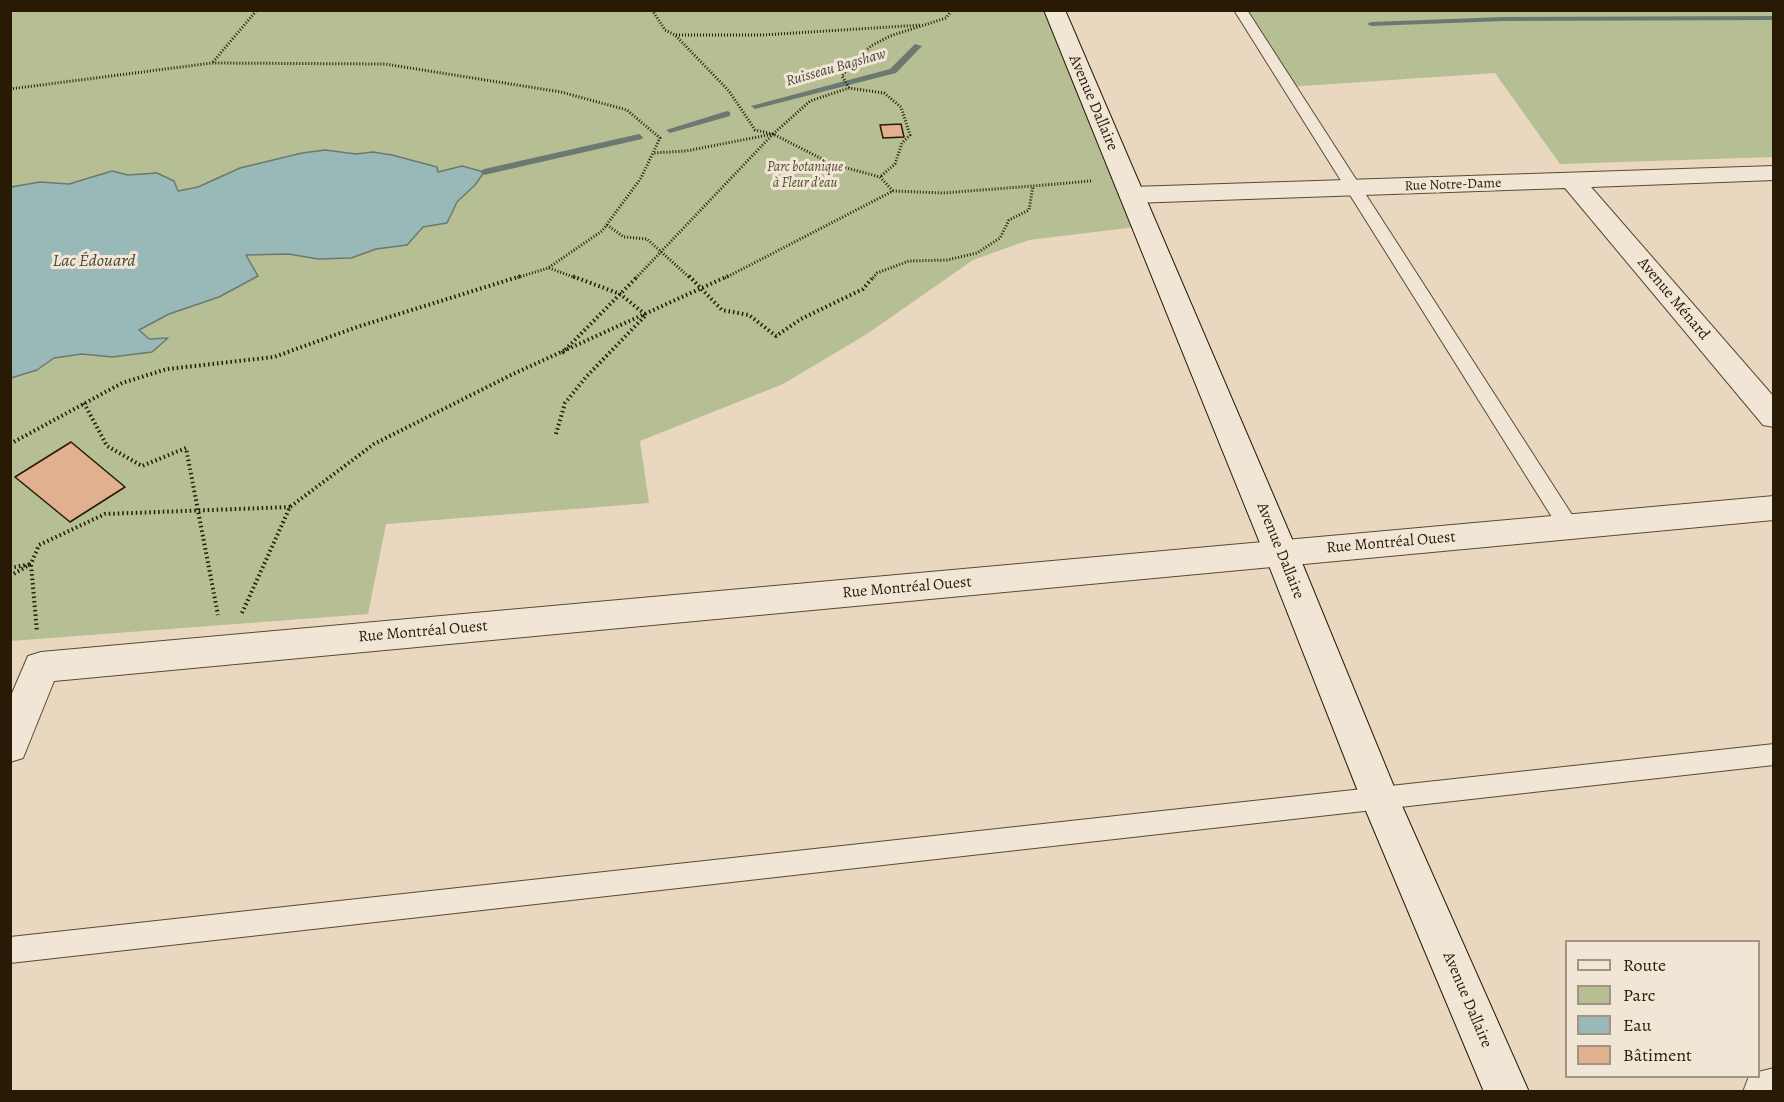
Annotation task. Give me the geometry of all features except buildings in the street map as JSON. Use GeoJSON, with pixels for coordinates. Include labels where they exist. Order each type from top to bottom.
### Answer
{"type":"FeatureCollection","features":[{"type":"Feature","properties":{"kind":"street","name":"Avenue Dallaire"},"geometry":{"type":"LineString","coordinates":[[1054,10],[1281,554],[1380,799],[1506,1092]]}},
{"type":"Feature","properties":{"kind":"street","name":"Rue Notre-Dame"},"geometry":{"type":"LineString","coordinates":[[1128,186],[1352,188],[1773,174]]}},
{"type":"Feature","properties":{"kind":"street","name":"Avenue Ménard"},"geometry":{"type":"LineString","coordinates":[[1572,180],[1773,417]]}},
{"type":"Feature","properties":{"kind":"street","name":"Rue Montréal Ouest"},"geometry":{"type":"LineString","coordinates":[[41,667],[1773,508]]}},
{"type":"Feature","properties":{"kind":"street"},"geometry":{"type":"LineString","coordinates":[[10,746],[41,667]]}},
{"type":"Feature","properties":{"kind":"street"},"geometry":{"type":"LineString","coordinates":[[1765,1092],[1773,1090]]}},
{"type":"Feature","properties":{"kind":"lane"},"geometry":{"type":"LineString","coordinates":[[1240,10],[1569,527]]}},
{"type":"Feature","properties":{"kind":"lane"},"geometry":{"type":"LineString","coordinates":[[10,950],[1773,754]]}},
{"type":"Feature","properties":{"kind":"path"},"geometry":{"type":"LineString","coordinates":[[213,63],[257,10]]}},
{"type":"Feature","properties":{"kind":"path"},"geometry":{"type":"LineString","coordinates":[[652,10],[665,30],[675,35],[729,91],[755,130],[773,134],[832,164],[880,177],[893,191]]}},
{"type":"Feature","properties":{"kind":"path"},"geometry":{"type":"LineString","coordinates":[[849,88],[842,76],[852,63],[871,46],[921,25],[946,18],[952,10]]}},
{"type":"Feature","properties":{"kind":"path"},"geometry":{"type":"LineString","coordinates":[[675,35],[764,35],[921,25]]}},
{"type":"Feature","properties":{"kind":"path"},"geometry":{"type":"LineString","coordinates":[[10,89],[213,63],[385,64],[561,92],[627,110],[660,138],[641,178],[602,231],[548,268],[357,327],[274,357],[167,369],[122,383],[10,444]]}},
{"type":"Feature","properties":{"kind":"path"},"geometry":{"type":"LineString","coordinates":[[560,354],[662,252],[773,134],[810,101],[849,88],[884,93],[901,106],[910,135],[902,143],[895,164],[880,177]]}},
{"type":"Feature","properties":{"kind":"path"},"geometry":{"type":"LineString","coordinates":[[653,153],[686,152],[773,134]]}},
{"type":"Feature","properties":{"kind":"path"},"geometry":{"type":"LineString","coordinates":[[225,650],[290,507],[374,444],[513,374],[703,290],[893,191],[943,193],[1033,186],[1128,186]]}},
{"type":"Feature","properties":{"kind":"path"},"geometry":{"type":"LineString","coordinates":[[607,225],[624,237],[647,239],[722,310],[749,315],[776,336],[801,319],[863,290],[877,273],[909,261],[947,260],[977,253],[1000,238],[1009,220],[1029,210],[1033,186]]}},
{"type":"Feature","properties":{"kind":"path"},"geometry":{"type":"LineString","coordinates":[[548,268],[620,294],[646,315]]}},
{"type":"Feature","properties":{"kind":"path"},"geometry":{"type":"LineString","coordinates":[[556,434],[565,403],[586,377],[646,315]]}},
{"type":"Feature","properties":{"kind":"path"},"geometry":{"type":"LineString","coordinates":[[84,403],[107,446],[142,466],[186,448],[225,650]]}},
{"type":"Feature","properties":{"kind":"path"},"geometry":{"type":"LineString","coordinates":[[41,667],[31,564],[39,545],[105,514],[290,507]]}},
{"type":"Feature","properties":{"kind":"path"},"geometry":{"type":"LineString","coordinates":[[10,568],[31,564]]}},
{"type":"Feature","properties":{"kind":"path"},"geometry":{"type":"LineString","coordinates":[[10,576],[31,564]]}},
{"type":"Feature","properties":{"kind":"green space","name":"Parc botanique à Fleur d'eau"},"geometry":{"type":"Polygon","coordinates":[[[1054,10],[1144,226],[1029,240],[973,260],[867,334],[783,384],[640,441],[649,503],[386,524],[368,614],[11,641],[11,378],[37,370],[54,358],[82,354],[112,357],[152,352],[167,338],[149,339],[138,330],[169,314],[219,297],[257,276],[245,255],[289,254],[318,259],[351,258],[376,249],[407,245],[423,227],[447,223],[457,202],[475,185],[484,172],[462,166],[437,172],[427,164],[392,155],[325,150],[302,153],[240,168],[198,187],[178,191],[173,181],[157,173],[128,175],[112,171],[69,184],[40,182],[11,187],[11,11],[1054,10]]]}},
{"type":"Feature","properties":{"kind":"green space"},"geometry":{"type":"Polygon","coordinates":[[[1240,11],[1773,11],[1773,157],[1560,164],[1495,73],[1288,87],[1240,11]]]}},
{"type":"Feature","properties":{"kind":"water","name":"Lac Édouard"},"geometry":{"type":"Polygon","coordinates":[[[325,150],[392,155],[437,167],[438,172],[462,166],[484,172],[475,185],[457,202],[447,223],[423,227],[407,245],[376,249],[351,258],[318,259],[289,254],[246,255],[258,276],[219,297],[169,314],[139,330],[149,339],[168,338],[152,352],[112,357],[82,354],[54,358],[37,370],[11,378],[11,187],[40,182],[69,184],[112,171],[128,175],[157,173],[174,181],[178,191],[198,187],[240,168],[302,153],[325,150]]]}},
{"type":"Feature","properties":{"kind":"waterway","name":"Ruisseau Bagshaw"},"geometry":{"type":"LineString","coordinates":[[1371,24],[1504,19],[1774,18]]}},
{"type":"Feature","properties":{"kind":"waterway","name":"Ruisseau Bagshaw"},"geometry":{"type":"LineString","coordinates":[[755,106],[893,71],[918,46]]}},
{"type":"Feature","properties":{"kind":"waterway","name":"Ruisseau Bagshaw"},"geometry":{"type":"LineString","coordinates":[[670,130],[727,114]]}},
{"type":"Feature","properties":{"kind":"waterway","name":"Ruisseau Bagshaw"},"geometry":{"type":"LineString","coordinates":[[484,172],[639,137]]}}]}
